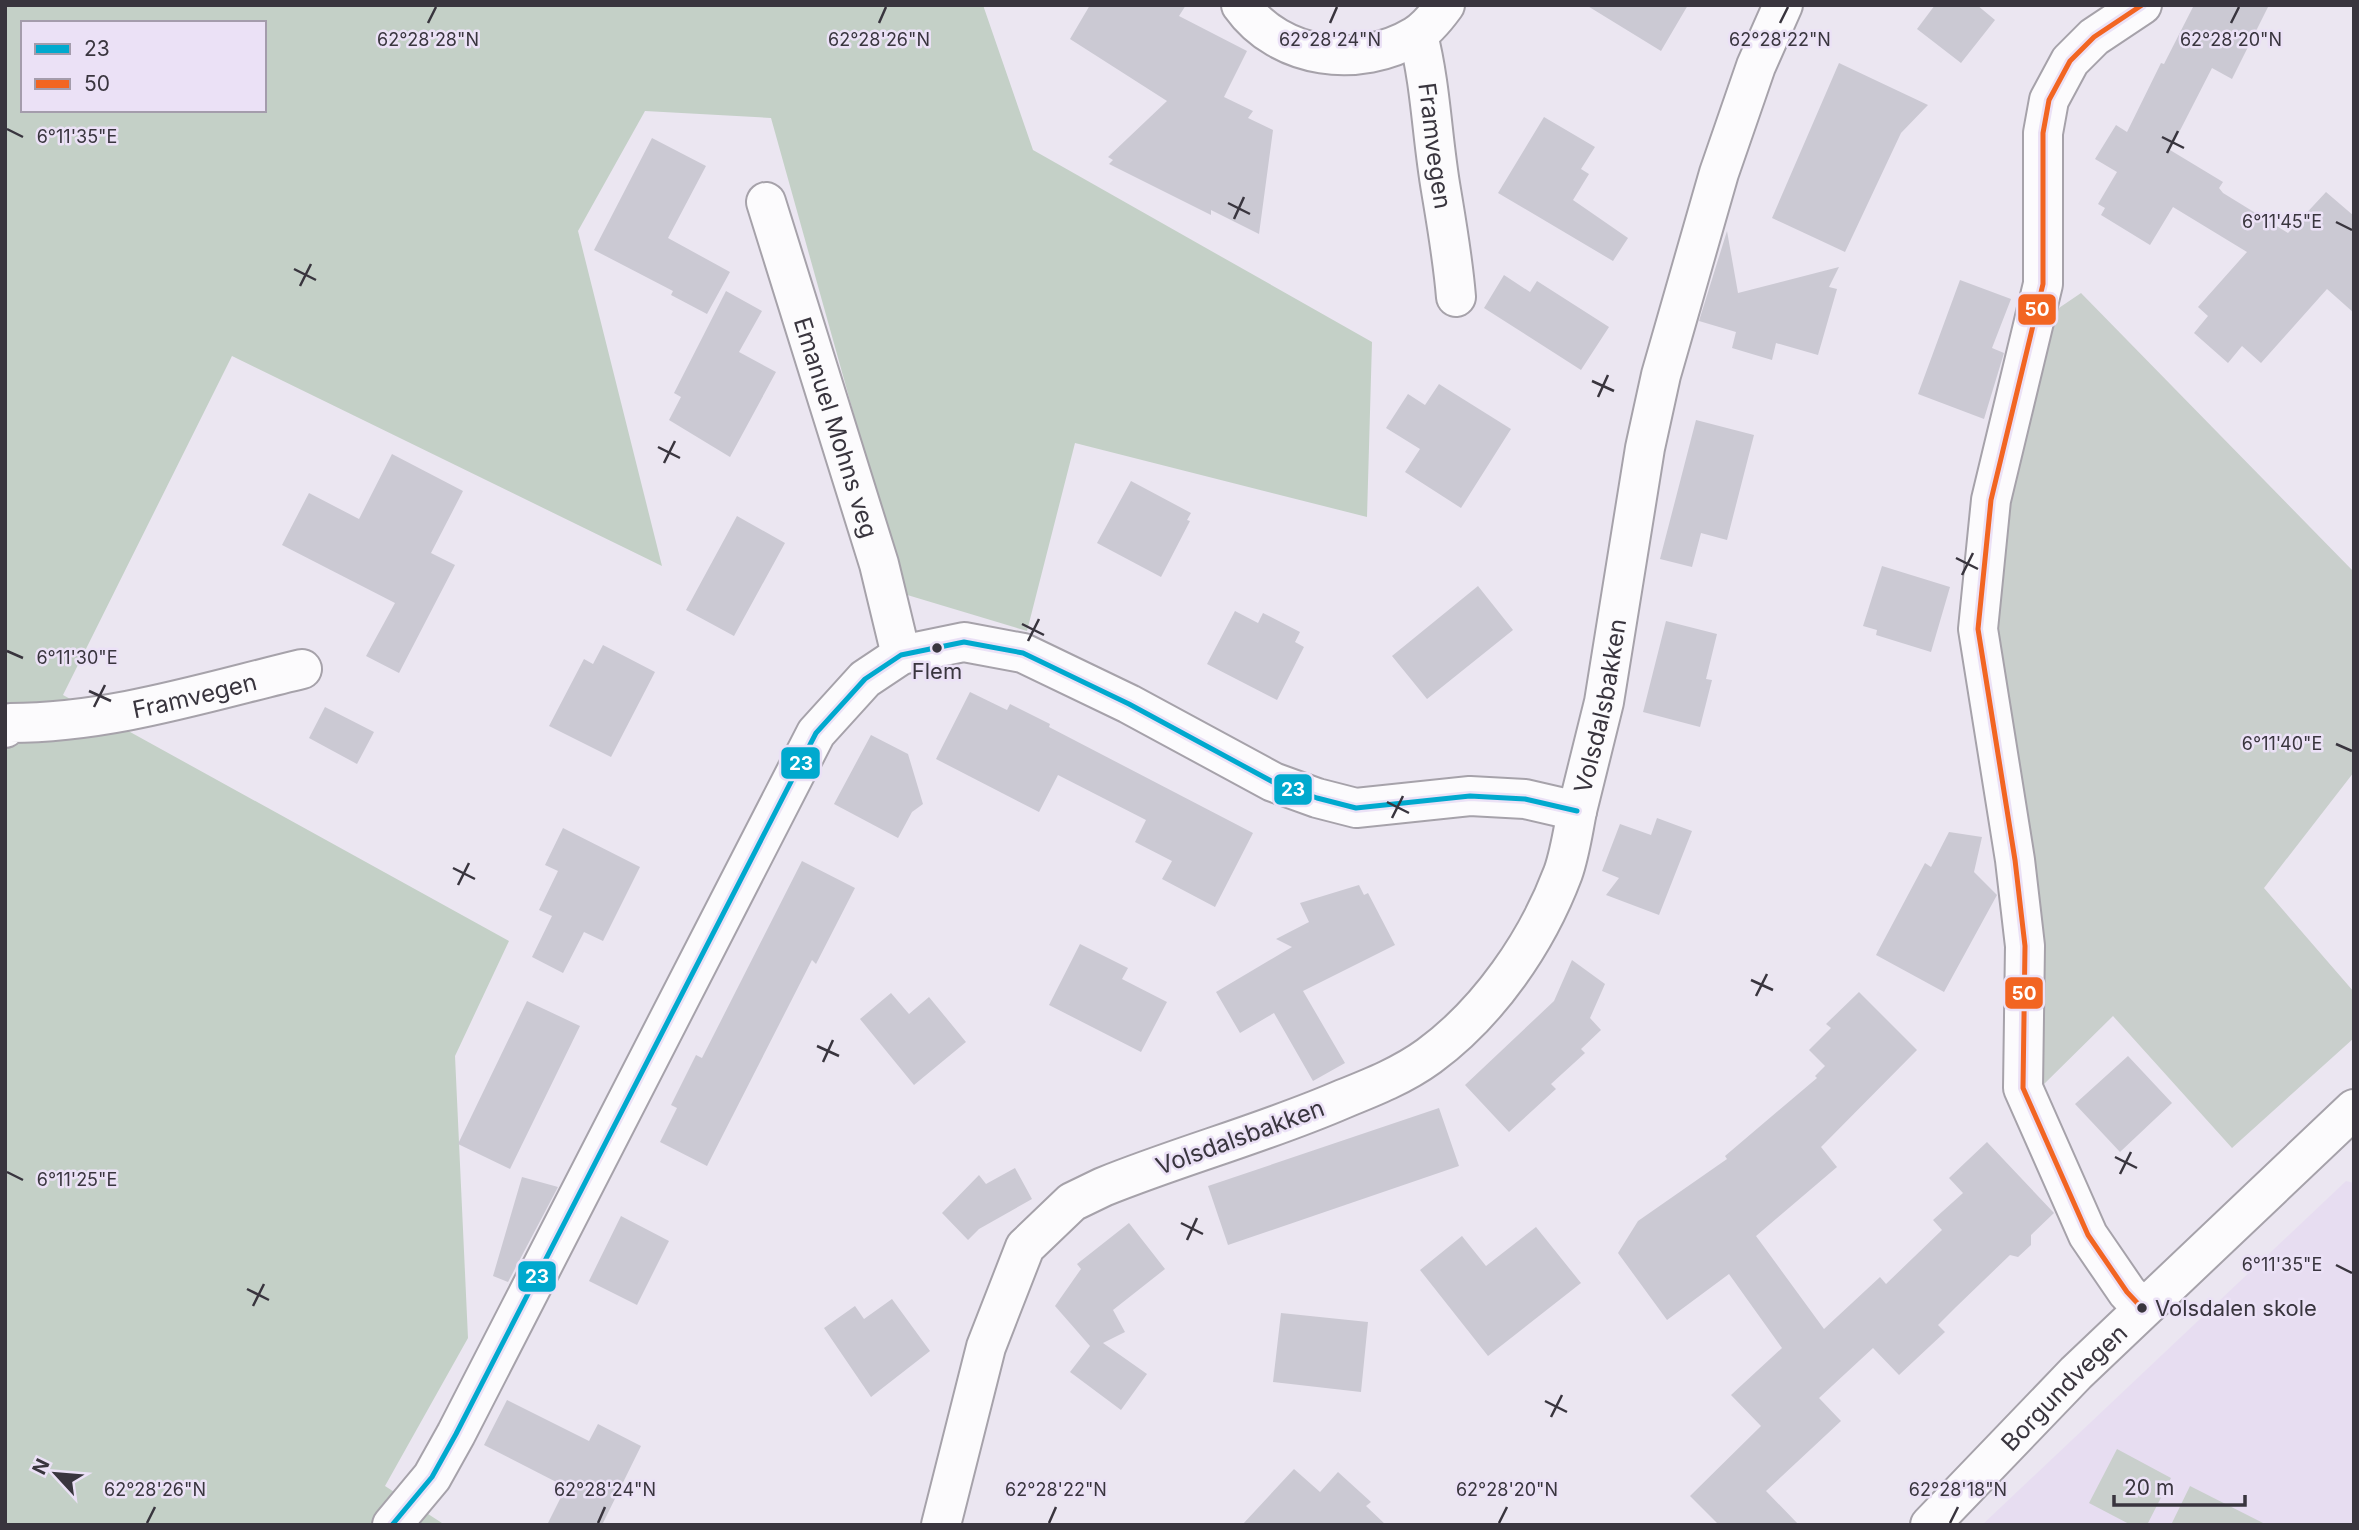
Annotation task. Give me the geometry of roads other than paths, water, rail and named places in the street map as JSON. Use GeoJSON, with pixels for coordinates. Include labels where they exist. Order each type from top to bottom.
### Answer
{"type":"FeatureCollection","features":[{"type":"Feature","properties":{"kind":"street"},"geometry":{"type":"LineString","coordinates":[[1241,5],[1249,16],[1275,35],[1310,51],[1332,57],[1359,56],[1396,46],[1418,35],[1445,5]]}},
{"type":"Feature","properties":{"kind":"street","name":"Volsdalsbakken"},"geometry":{"type":"LineString","coordinates":[[942,1525],[986,1347],[1025,1247],[1072,1202],[1103,1186],[1316,1111],[1390,1079],[1430,1055],[1483,1005],[1516,965],[1538,927],[1563,872],[1604,702],[1630,530],[1661,375],[1719,173],[1756,66],[1783,5]]}},
{"type":"Feature","properties":{"kind":"street"},"geometry":{"type":"LineString","coordinates":[[2142,5],[2094,37],[2070,61],[2049,100],[2043,132],[2043,285],[1991,500],[1978,629],[2015,860],[2025,946],[2023,1088],[2088,1235],[2127,1292],[2143,1308]]}},
{"type":"Feature","properties":{"kind":"street","name":"Framvegen"},"geometry":{"type":"LineString","coordinates":[[1418,35],[1425,61],[1440,189],[1452,244],[1456,297]]}},
{"type":"Feature","properties":{"kind":"street","name":"Emanuel Mohns veg"},"geometry":{"type":"LineString","coordinates":[[766,202],[876,552],[901,655]]}},
{"type":"Feature","properties":{"kind":"street"},"geometry":{"type":"LineString","coordinates":[[392,1525],[432,1476],[456,1434],[816,733],[865,679],[901,655],[964,642],[1023,653],[1129,704],[1273,782],[1317,799],[1356,808],[1470,796],[1525,799],[1577,811]]}},
{"type":"Feature","properties":{"kind":"street","name":"Framvegen"},"geometry":{"type":"LineString","coordinates":[[5,728],[10,723],[55,723],[119,713],[302,669]]}},
{"type":"Feature","properties":{"kind":"street","name":"Borgundvegen"},"geometry":{"type":"LineString","coordinates":[[1930,1525],[2143,1308],[2354,1109]]}},
{"type":"Feature","properties":{"kind":"place","name":"Flem"},"geometry":{"type":"Point","coordinates":[937,648]}},
{"type":"Feature","properties":{"kind":"place","name":"Volsdalen skole"},"geometry":{"type":"Point","coordinates":[2142,1308]}}]}
